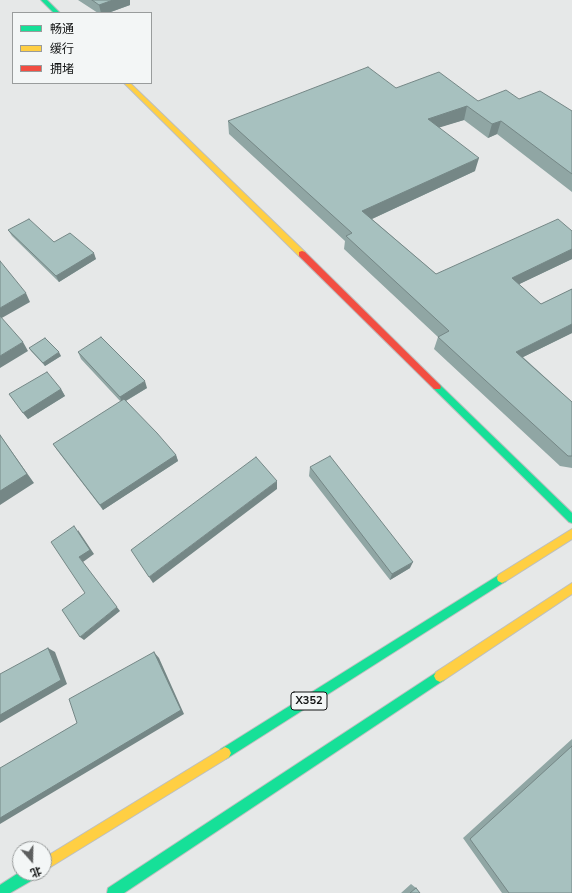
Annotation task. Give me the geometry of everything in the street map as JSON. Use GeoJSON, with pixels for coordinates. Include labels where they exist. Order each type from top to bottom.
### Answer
{"type":"FeatureCollection","features":[{"type":"Feature","properties":{"kind":"street"},"geometry":{"type":"LineString","coordinates":[[44,0],[56,12]]}},
{"type":"Feature","properties":{"kind":"street"},"geometry":{"type":"LineString","coordinates":[[128,84],[572,519]]}},
{"type":"Feature","properties":{"kind":"street","name":"X352"},"geometry":{"type":"LineString","coordinates":[[52,860],[312,699],[572,534]]}},
{"type":"Feature","properties":{"kind":"street"},"geometry":{"type":"LineString","coordinates":[[113,893],[572,588]]}},
{"type":"Feature","properties":{"kind":"street"},"geometry":{"type":"LineString","coordinates":[[0,892],[18,881]]}},
{"type":"Feature","properties":{"kind":"building"},"geometry":{"type":"Polygon","coordinates":[[[92,0],[113,0],[99,5],[92,0]]]}},
{"type":"Feature","properties":{"kind":"building"},"geometry":{"type":"Polygon","coordinates":[[[368,67],[396,88],[439,72],[478,101],[506,90],[519,99],[540,91],[572,111],[572,174],[501,121],[492,124],[467,106],[428,119],[479,158],[362,211],[436,274],[558,219],[572,231],[572,249],[512,278],[541,304],[572,289],[572,324],[516,352],[572,402],[572,456],[568,456],[438,337],[449,331],[346,236],[352,233],[228,121],[368,67]]]}},
{"type":"Feature","properties":{"kind":"building"},"geometry":{"type":"Polygon","coordinates":[[[29,219],[54,242],[70,233],[94,253],[56,276],[8,230],[29,219]]]}},
{"type":"Feature","properties":{"kind":"building"},"geometry":{"type":"Polygon","coordinates":[[[0,261],[26,293],[0,308],[0,261]]]}},
{"type":"Feature","properties":{"kind":"building"},"geometry":{"type":"Polygon","coordinates":[[[0,316],[23,342],[0,356],[0,316]]]}},
{"type":"Feature","properties":{"kind":"building"},"geometry":{"type":"Polygon","coordinates":[[[101,337],[145,381],[120,397],[78,352],[101,337]]]}},
{"type":"Feature","properties":{"kind":"building"},"geometry":{"type":"Polygon","coordinates":[[[45,338],[59,352],[43,363],[29,348],[45,338]]]}},
{"type":"Feature","properties":{"kind":"building"},"geometry":{"type":"Polygon","coordinates":[[[47,372],[61,389],[23,413],[9,394],[47,372]]]}},
{"type":"Feature","properties":{"kind":"building"},"geometry":{"type":"Polygon","coordinates":[[[124,399],[176,455],[100,505],[53,444],[124,399]]]}},
{"type":"Feature","properties":{"kind":"building"},"geometry":{"type":"Polygon","coordinates":[[[0,435],[27,474],[0,491],[0,435]]]}},
{"type":"Feature","properties":{"kind":"building"},"geometry":{"type":"Polygon","coordinates":[[[330,456],[413,562],[392,574],[310,467],[330,456]]]}},
{"type":"Feature","properties":{"kind":"building"},"geometry":{"type":"Polygon","coordinates":[[[256,457],[277,481],[149,577],[131,550],[256,457]]]}},
{"type":"Feature","properties":{"kind":"building"},"geometry":{"type":"Polygon","coordinates":[[[74,526],[90,550],[79,557],[117,607],[80,637],[62,610],[85,593],[51,542],[74,526]]]}},
{"type":"Feature","properties":{"kind":"building"},"geometry":{"type":"Polygon","coordinates":[[[48,648],[61,680],[0,715],[0,674],[48,648]]]}},
{"type":"Feature","properties":{"kind":"building"},"geometry":{"type":"Polygon","coordinates":[[[154,652],[181,710],[0,818],[0,768],[77,723],[69,699],[154,652]]]}},
{"type":"Feature","properties":{"kind":"building"},"geometry":{"type":"Polygon","coordinates":[[[572,746],[572,893],[509,893],[470,839],[572,746]]]}},
{"type":"Feature","properties":{"kind":"building"},"geometry":{"type":"Polygon","coordinates":[[[416,888],[420,893],[410,893],[416,888]]]}},
{"type":"Feature","properties":{"kind":"traffic: fast"},"geometry":{"type":"LineString","coordinates":[[44,0],[56,12]]}},
{"type":"Feature","properties":{"kind":"traffic: fast"},"geometry":{"type":"LineString","coordinates":[[437,387],[572,519]]}},
{"type":"Feature","properties":{"kind":"traffic: fast"},"geometry":{"type":"LineString","coordinates":[[225,753],[502,578]]}},
{"type":"Feature","properties":{"kind":"traffic: fast"},"geometry":{"type":"LineString","coordinates":[[113,893],[440,676]]}},
{"type":"Feature","properties":{"kind":"traffic: fast"},"geometry":{"type":"LineString","coordinates":[[0,892],[18,881]]}},
{"type":"Feature","properties":{"kind":"traffic: slow"},"geometry":{"type":"LineString","coordinates":[[128,84],[302,254]]}},
{"type":"Feature","properties":{"kind":"traffic: slow"},"geometry":{"type":"LineString","coordinates":[[502,578],[572,534]]}},
{"type":"Feature","properties":{"kind":"traffic: slow"},"geometry":{"type":"LineString","coordinates":[[440,676],[572,588]]}},
{"type":"Feature","properties":{"kind":"traffic: slow"},"geometry":{"type":"LineString","coordinates":[[52,860],[225,753]]}},
{"type":"Feature","properties":{"kind":"traffic: jam"},"geometry":{"type":"LineString","coordinates":[[302,254],[437,387]]}}]}
